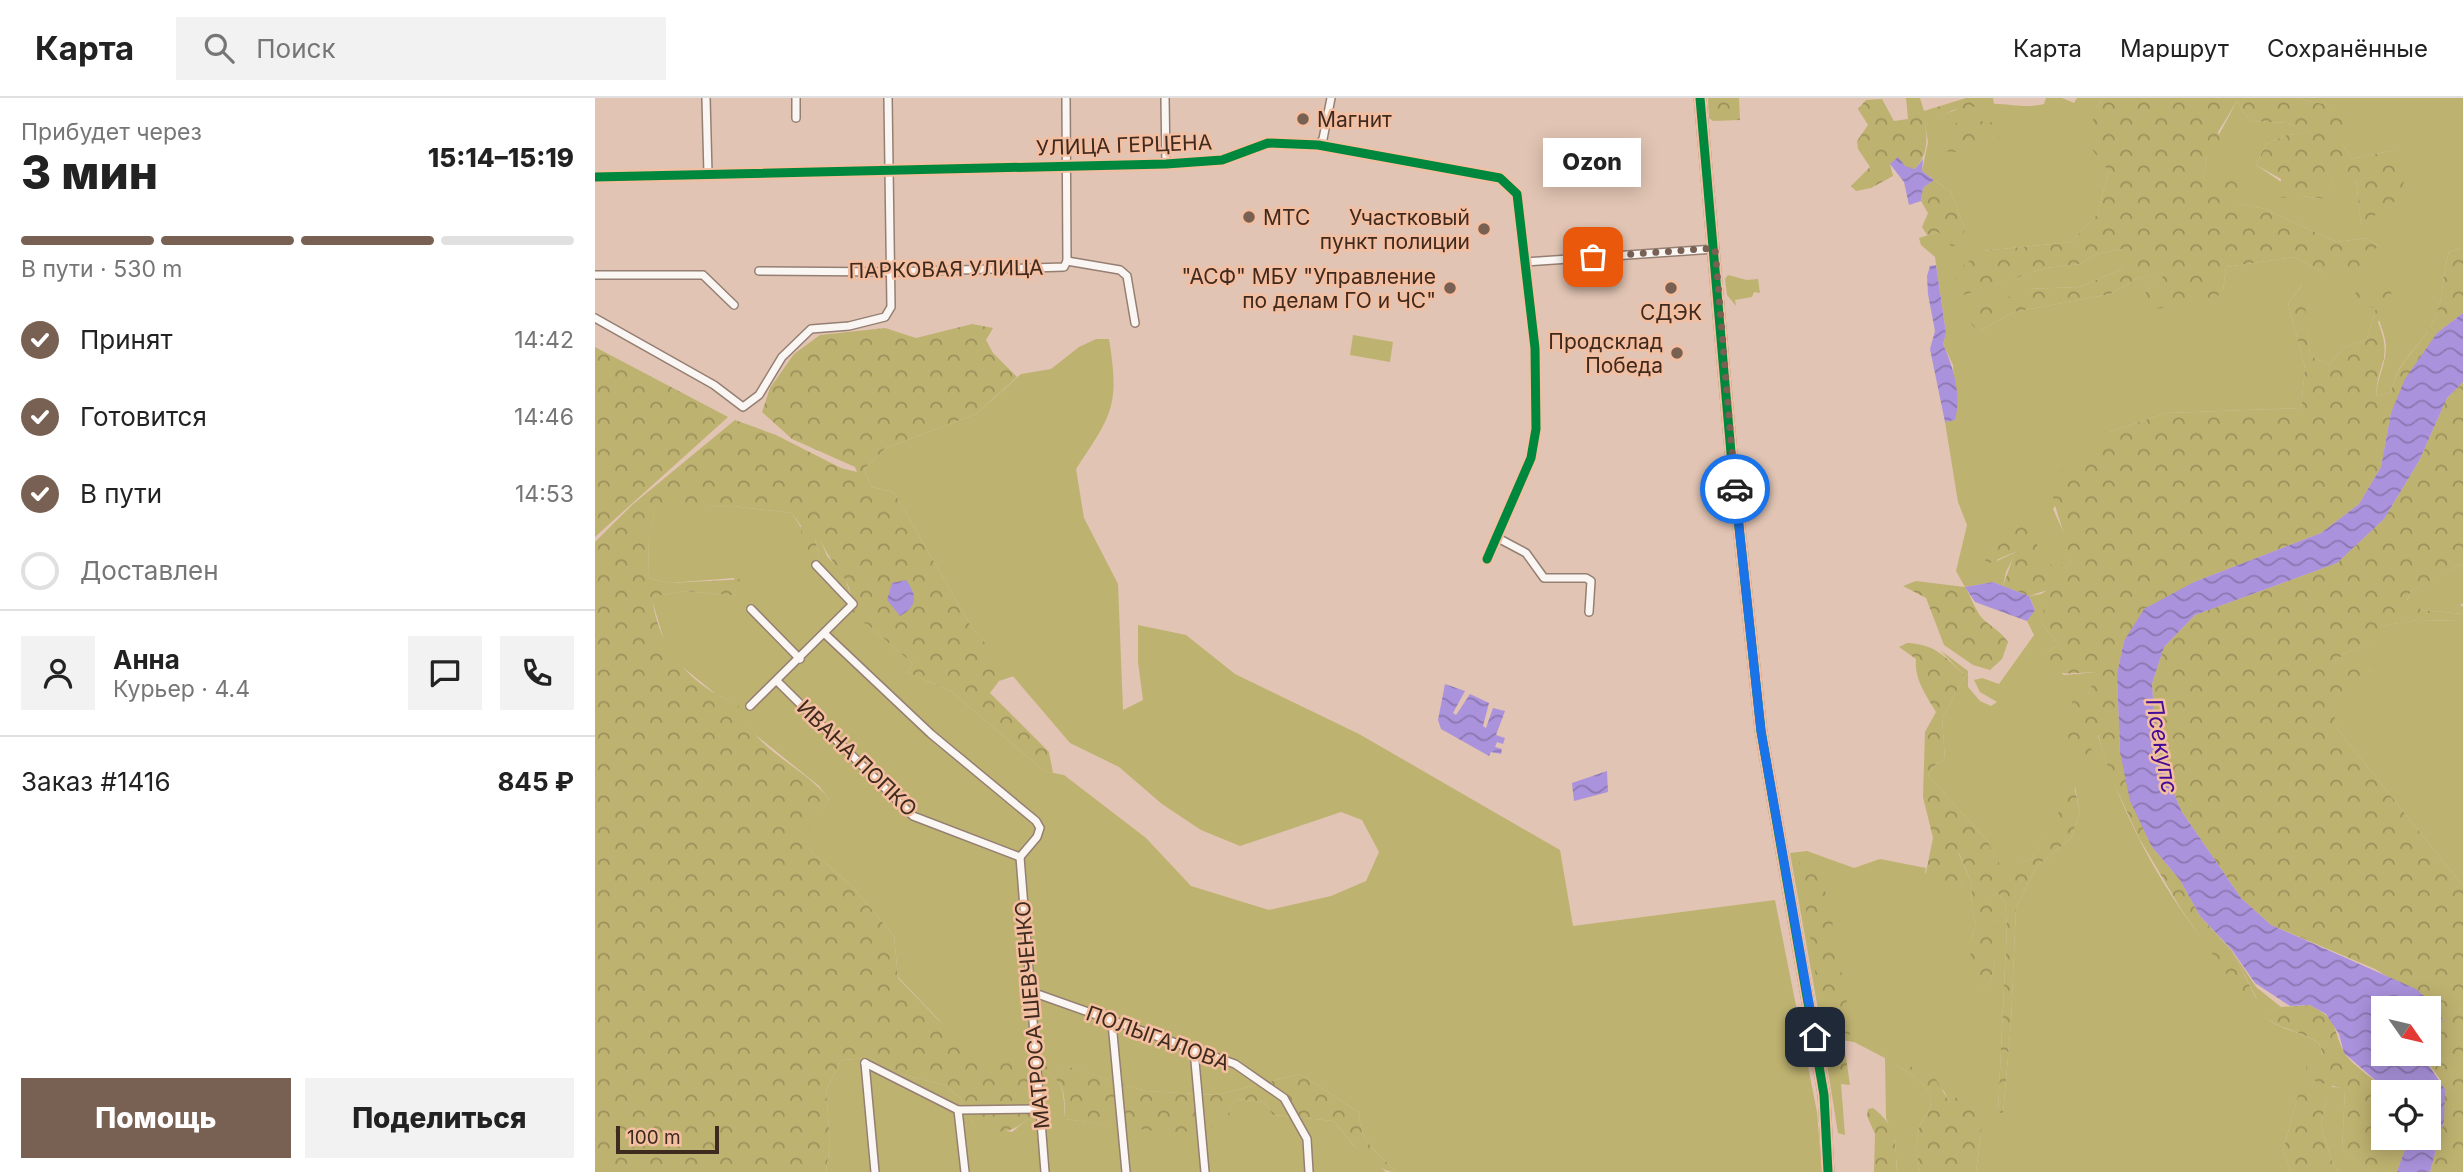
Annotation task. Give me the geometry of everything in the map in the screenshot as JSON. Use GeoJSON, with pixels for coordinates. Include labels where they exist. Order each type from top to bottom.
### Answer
{"type":"FeatureCollection","features":[{"type":"Feature","properties":{"kind":"street"},"geometry":{"type":"LineString","coordinates":[[706,98],[708,174]]}},
{"type":"Feature","properties":{"kind":"street"},"geometry":{"type":"LineString","coordinates":[[796,98],[796,118]]}},
{"type":"Feature","properties":{"kind":"street"},"geometry":{"type":"LineString","coordinates":[[595,318],[714,385],[743,407],[759,395],[782,358],[811,329],[849,326],[885,317],[891,307],[888,98]]}},
{"type":"Feature","properties":{"kind":"street"},"geometry":{"type":"LineString","coordinates":[[1066,98],[1067,261]]}},
{"type":"Feature","properties":{"kind":"street"},"geometry":{"type":"LineString","coordinates":[[1165,98],[1166,164]]}},
{"type":"Feature","properties":{"kind":"street"},"geometry":{"type":"LineString","coordinates":[[1318,145],[1323,139],[1331,98]]}},
{"type":"Feature","properties":{"kind":"street"},"geometry":{"type":"LineString","coordinates":[[1700,98],[1731,453],[1761,731],[1815,1037],[1828,1130],[1828,1172]]}},
{"type":"Feature","properties":{"kind":"street","name":"УЛИЦА ГЕРЦЕНА"},"geometry":{"type":"LineString","coordinates":[[595,177],[1166,164],[1222,160],[1268,143],[1318,145],[1500,178],[1517,194],[1524,274],[1531,303],[1535,348],[1536,429],[1531,458],[1487,559]]}},
{"type":"Feature","properties":{"kind":"street"},"geometry":{"type":"LineString","coordinates":[[1525,262],[1715,248]]}},
{"type":"Feature","properties":{"kind":"street","name":"ПАРКОВАЯ УЛИЦА"},"geometry":{"type":"LineString","coordinates":[[759,271],[890,272],[1064,267],[1067,261],[1120,270],[1127,275],[1135,323]]}},
{"type":"Feature","properties":{"kind":"street"},"geometry":{"type":"LineString","coordinates":[[595,275],[703,275],[734,305]]}},
{"type":"Feature","properties":{"kind":"street"},"geometry":{"type":"LineString","coordinates":[[1496,537],[1532,558],[1544,578],[1586,578],[1591,581],[1589,612]]}},
{"type":"Feature","properties":{"kind":"street"},"geometry":{"type":"LineString","coordinates":[[750,706],[853,604],[816,565]]}},
{"type":"Feature","properties":{"kind":"street"},"geometry":{"type":"LineString","coordinates":[[751,609],[800,659]]}},
{"type":"Feature","properties":{"kind":"street"},"geometry":{"type":"LineString","coordinates":[[825,634],[931,734],[1036,821],[1040,828],[1037,837],[1020,857]]}},
{"type":"Feature","properties":{"kind":"street","name":"ИВАНА ПОПКО"},"geometry":{"type":"LineString","coordinates":[[777,681],[913,816],[1020,857]]}},
{"type":"Feature","properties":{"kind":"street","name":"МАТРОСА ШЕВЧЕНКО"},"geometry":{"type":"LineString","coordinates":[[1020,857],[1045,1172]]}},
{"type":"Feature","properties":{"kind":"street","name":"ПОЛЫГАЛОВА"},"geometry":{"type":"LineString","coordinates":[[1029,991],[1112,1023],[1234,1064],[1284,1098],[1307,1139],[1309,1172]]}},
{"type":"Feature","properties":{"kind":"street"},"geometry":{"type":"LineString","coordinates":[[1112,1023],[1126,1172]]}},
{"type":"Feature","properties":{"kind":"street"},"geometry":{"type":"LineString","coordinates":[[1194,1050],[1205,1172]]}},
{"type":"Feature","properties":{"kind":"street"},"geometry":{"type":"LineString","coordinates":[[875,1172],[865,1063],[958,1110],[1040,1109]]}},
{"type":"Feature","properties":{"kind":"street"},"geometry":{"type":"LineString","coordinates":[[958,1110],[965,1172]]}},
{"type":"Feature","properties":{"kind":"green space"},"geometry":{"type":"Polygon","coordinates":[[[1708,98],[1739,98],[1740,120],[1713,121],[1709,118],[1708,98]]]}},
{"type":"Feature","properties":{"kind":"green space"},"geometry":{"type":"Polygon","coordinates":[[[1906,98],[1920,98],[1924,111],[1966,98],[1993,98],[1994,104],[1953,110],[1925,125],[1926,148],[1915,169],[1890,164],[1893,176],[1871,188],[1856,191],[1851,186],[1870,167],[1858,149],[1857,141],[1868,125],[1858,109],[1866,100],[1882,99],[1894,121],[1908,119],[1906,98]]]}},
{"type":"Feature","properties":{"kind":"green space"},"geometry":{"type":"Polygon","coordinates":[[[2046,98],[2062,98],[2074,103],[2077,98],[2103,98],[2096,108],[2109,171],[2097,215],[2071,242],[1982,251],[1993,285],[2046,268],[2080,264],[2096,254],[2123,249],[2123,269],[2079,287],[2028,289],[1978,332],[2014,312],[2110,294],[2138,278],[2171,270],[2145,292],[2223,291],[2226,267],[2295,257],[2325,273],[2378,246],[2366,238],[2337,242],[2265,209],[2235,203],[2203,180],[2207,157],[2237,101],[2250,121],[2288,123],[2312,132],[2287,135],[2266,144],[2256,165],[2302,196],[2323,199],[2332,179],[2356,179],[2361,224],[2394,150],[2352,159],[2343,145],[2332,106],[2294,98],[2463,98],[2463,247],[2449,252],[2437,314],[2404,362],[2391,392],[2376,396],[2386,347],[2376,308],[2367,339],[2343,348],[2329,365],[2310,356],[2302,285],[2288,303],[2305,368],[2301,408],[2166,413],[2109,432],[2053,509],[2068,542],[2071,565],[2051,565],[2002,544],[1997,561],[2016,552],[2006,572],[2003,586],[1993,582],[1965,587],[1956,571],[1967,525],[1958,502],[1945,422],[1955,420],[1953,365],[1943,344],[1946,333],[1935,257],[1921,245],[1919,238],[1938,232],[1965,230],[1951,192],[1922,171],[1928,142],[1925,125],[1951,111],[1970,106],[1989,103],[2032,106],[2044,104],[2046,98]]]}},
{"type":"Feature","properties":{"kind":"green space"},"geometry":{"type":"Polygon","coordinates":[[[2103,98],[2294,98],[2333,106],[2346,117],[2343,145],[2352,159],[2394,150],[2408,168],[2399,198],[2361,225],[2356,179],[2332,179],[2324,199],[2302,196],[2281,198],[2281,179],[2256,165],[2266,144],[2287,135],[2310,132],[2288,123],[2250,121],[2237,101],[2218,132],[2222,150],[2207,157],[2203,180],[2248,176],[2254,187],[2236,203],[2265,209],[2337,242],[2366,238],[2378,246],[2359,266],[2325,273],[2295,257],[2226,267],[2223,291],[2211,302],[2155,309],[2145,292],[2169,271],[2138,278],[2110,294],[2014,312],[1978,332],[1964,315],[2028,289],[2079,287],[2123,269],[2123,249],[2096,254],[2080,264],[2046,268],[1963,295],[1954,273],[1982,251],[2071,242],[2097,215],[2109,171],[2087,143],[2096,108],[2103,98]]]}},
{"type":"Feature","properties":{"kind":"green space"},"geometry":{"type":"Polygon","coordinates":[[[1971,120],[1995,123],[1999,137],[1975,153],[1940,151],[1940,132],[1951,124],[1971,120]]]}},
{"type":"Feature","properties":{"kind":"green space"},"geometry":{"type":"Polygon","coordinates":[[[1934,180],[1951,192],[1965,230],[1958,243],[1952,247],[1938,232],[1927,235],[1922,227],[1928,213],[1921,201],[1923,188],[1934,180]]]}},
{"type":"Feature","properties":{"kind":"green space"},"geometry":{"type":"Polygon","coordinates":[[[2463,247],[2463,313],[2437,333],[2391,413],[2381,467],[2359,504],[2321,533],[2194,582],[2124,641],[2117,674],[2120,752],[2152,847],[2180,880],[2200,916],[2232,951],[2257,1000],[2241,995],[2181,909],[2139,838],[2111,777],[2098,735],[2088,744],[2095,755],[2093,772],[2072,747],[2067,731],[2073,699],[2088,694],[2097,673],[2059,672],[2046,664],[2039,655],[2059,645],[2041,623],[2048,590],[2029,596],[2003,586],[2015,552],[1985,565],[1986,550],[2002,544],[2004,534],[2023,524],[2051,565],[2071,565],[2050,480],[2109,432],[2166,413],[2301,408],[2305,368],[2288,303],[2303,284],[2310,356],[2329,365],[2343,348],[2367,339],[2376,308],[2361,306],[2355,293],[2374,282],[2388,282],[2393,299],[2378,322],[2384,353],[2376,396],[2391,392],[2399,371],[2437,314],[2449,252],[2463,247]]]}},
{"type":"Feature","properties":{"kind":"green space"},"geometry":{"type":"Polygon","coordinates":[[[1728,275],[1747,280],[1758,279],[1760,293],[1754,292],[1752,297],[1735,300],[1736,306],[1727,295],[1725,279],[1728,275]]]}},
{"type":"Feature","properties":{"kind":"green space"},"geometry":{"type":"Polygon","coordinates":[[[972,324],[993,328],[986,340],[993,353],[1017,377],[976,414],[886,448],[864,469],[872,487],[894,492],[972,628],[1014,676],[999,681],[990,693],[1049,752],[1053,773],[1044,771],[952,692],[907,672],[913,664],[867,624],[850,619],[848,584],[821,541],[815,539],[819,557],[817,564],[803,552],[801,526],[792,513],[733,506],[655,509],[649,540],[648,578],[670,583],[747,579],[738,596],[685,591],[652,597],[665,641],[692,677],[737,704],[761,741],[821,789],[829,799],[805,835],[812,852],[852,886],[894,936],[898,978],[979,1062],[1053,1062],[1145,1091],[1217,1095],[1300,1074],[1360,1113],[1360,1123],[1366,1139],[1396,1172],[1387,1171],[1369,1161],[1334,1121],[1273,1115],[1264,1102],[1237,1099],[1228,1109],[1230,1114],[1208,1131],[1162,1132],[1065,1119],[1062,1088],[1054,1077],[1038,1067],[1028,1072],[1041,1083],[1032,1098],[1045,1120],[1046,1131],[1028,1119],[1009,1130],[989,1130],[974,1125],[960,1098],[945,1085],[891,1072],[870,1058],[841,1060],[826,1090],[830,1144],[826,1172],[595,1172],[595,542],[632,505],[735,420],[776,435],[841,468],[857,472],[855,467],[792,439],[762,412],[770,388],[794,354],[820,335],[885,328],[916,338],[972,324]]]}},
{"type":"Feature","properties":{"kind":"green space"},"geometry":{"type":"Polygon","coordinates":[[[1353,335],[1393,342],[1390,362],[1350,355],[1353,335]]]}},
{"type":"Feature","properties":{"kind":"green space"},"geometry":{"type":"Polygon","coordinates":[[[1096,339],[1109,339],[1113,395],[1105,422],[1076,469],[1084,518],[1118,584],[1123,710],[1143,700],[1138,662],[1138,625],[1186,635],[1235,674],[1359,734],[1560,850],[1573,926],[1775,900],[1817,1112],[1822,1172],[1396,1172],[1366,1139],[1360,1123],[1360,1113],[1300,1074],[1217,1095],[1145,1091],[1052,1062],[982,1080],[939,1020],[898,977],[894,936],[852,886],[812,852],[804,835],[829,799],[819,786],[752,732],[736,703],[717,695],[675,661],[665,643],[651,597],[685,591],[738,596],[734,578],[670,583],[648,578],[649,540],[655,508],[733,506],[792,513],[819,557],[815,538],[821,541],[827,556],[844,574],[853,604],[867,624],[913,664],[907,672],[952,692],[1044,771],[1064,775],[1146,838],[1191,886],[1269,910],[1331,896],[1366,881],[1379,852],[1362,820],[1341,812],[1240,846],[1201,830],[1162,804],[1119,767],[1070,743],[972,628],[894,492],[872,487],[864,469],[886,448],[976,414],[1021,374],[1051,369],[1079,347],[1096,339]]]}},
{"type":"Feature","properties":{"kind":"green space"},"geometry":{"type":"Polygon","coordinates":[[[595,347],[728,417],[595,537],[595,347]]]}},
{"type":"Feature","properties":{"kind":"green space"},"geometry":{"type":"Polygon","coordinates":[[[2463,382],[2463,564],[2411,591],[2407,600],[2422,610],[2463,614],[2463,621],[2417,620],[2382,626],[2382,639],[2348,652],[2332,662],[2353,663],[2373,672],[2340,693],[2334,708],[2338,730],[2463,886],[2463,1172],[2430,1172],[2436,1150],[2441,1150],[2444,1121],[2441,1080],[2430,1066],[2441,1066],[2441,996],[2419,996],[2375,969],[2271,925],[2241,898],[2182,812],[2157,755],[2152,684],[2164,647],[2195,615],[2337,563],[2384,519],[2419,461],[2447,398],[2463,382]]]}},
{"type":"Feature","properties":{"kind":"green space"},"geometry":{"type":"Polygon","coordinates":[[[2463,564],[2463,603],[2460,606],[2463,606],[2463,614],[2422,610],[2407,601],[2411,591],[2463,564]]]}},
{"type":"Feature","properties":{"kind":"green space"},"geometry":{"type":"Polygon","coordinates":[[[1916,581],[1965,587],[1982,618],[2008,642],[2002,659],[1990,670],[1973,665],[1944,645],[1926,598],[1903,586],[1916,581]]]}},
{"type":"Feature","properties":{"kind":"green space"},"geometry":{"type":"Polygon","coordinates":[[[2049,589],[2041,623],[2059,645],[2040,655],[2064,675],[2098,672],[2088,694],[2088,743],[2097,734],[2113,780],[2140,841],[2173,898],[2212,951],[2257,999],[2232,951],[2256,987],[2281,1007],[2263,1015],[2276,1024],[2319,1043],[2332,1087],[2345,1088],[2342,1149],[2367,1169],[2365,1172],[2339,1172],[2333,1165],[2321,1125],[2327,1097],[2298,1095],[2283,1151],[2291,1172],[1976,1172],[1982,1126],[1950,1104],[1944,1091],[1895,1064],[1924,1085],[1931,1097],[1918,1134],[1920,1172],[1897,1172],[1895,1141],[1886,1118],[1885,1058],[1854,1042],[1823,1037],[1790,853],[1807,851],[1854,868],[1880,859],[1926,868],[1925,873],[1964,886],[1949,863],[1958,852],[1972,884],[1971,905],[1976,923],[1971,939],[1976,989],[1989,987],[1995,962],[1986,899],[1998,893],[2005,902],[2007,926],[1998,1112],[2003,1114],[2011,1022],[2016,907],[2037,866],[2071,838],[2080,812],[2075,787],[2031,859],[2001,868],[1988,842],[1928,775],[1936,764],[1945,760],[1942,718],[1965,676],[1940,650],[1968,671],[1968,687],[1980,701],[1991,706],[1997,702],[1980,692],[1974,680],[1982,678],[1999,684],[2034,635],[2027,621],[2035,609],[2029,596],[2049,589]]]}},
{"type":"Feature","properties":{"kind":"green space"},"geometry":{"type":"Polygon","coordinates":[[[2417,620],[2463,621],[2463,886],[2338,730],[2332,714],[2335,700],[2343,688],[2372,671],[2330,663],[2348,652],[2381,639],[2381,626],[2417,620]]]}},
{"type":"Feature","properties":{"kind":"green space"},"geometry":{"type":"Polygon","coordinates":[[[1907,643],[1933,649],[1946,657],[1965,676],[1942,718],[1945,760],[1936,764],[1928,775],[1988,842],[2001,867],[2031,859],[2074,786],[2080,812],[2071,838],[2037,866],[2016,907],[2011,1022],[2003,1114],[1998,1112],[2007,926],[2005,902],[1998,893],[1987,899],[1997,919],[1997,954],[1989,988],[1976,989],[1970,969],[1971,939],[1976,923],[1971,905],[1972,884],[1959,853],[1950,863],[1964,886],[1961,899],[1925,877],[1933,838],[1923,797],[1925,732],[1936,712],[1919,680],[1916,659],[1899,647],[1907,643]]]}},
{"type":"Feature","properties":{"kind":"green space"},"geometry":{"type":"Polygon","coordinates":[[[1799,861],[1818,865],[1829,905],[1849,1013],[1850,1039],[1830,1036],[1818,992],[1799,861]]]}},
{"type":"Feature","properties":{"kind":"green space"},"geometry":{"type":"Polygon","coordinates":[[[2310,1005],[2326,1015],[2331,1020],[2344,1052],[2374,1080],[2371,1080],[2371,1150],[2405,1150],[2397,1172],[2365,1172],[2366,1169],[2342,1149],[2345,1089],[2317,1082],[2306,1074],[2307,1055],[2323,1055],[2319,1043],[2275,1024],[2262,1015],[2281,1007],[2310,1005]]]}},
{"type":"Feature","properties":{"kind":"green space"},"geometry":{"type":"Polygon","coordinates":[[[1824,1046],[1837,1046],[1833,1054],[1841,1084],[1845,1135],[1838,1133],[1824,1046]]]}},
{"type":"Feature","properties":{"kind":"green space"},"geometry":{"type":"Polygon","coordinates":[[[1837,1046],[1845,1050],[1850,1085],[1841,1084],[1836,1070],[1837,1046]]]}},
{"type":"Feature","properties":{"kind":"green space"},"geometry":{"type":"Polygon","coordinates":[[[870,1058],[891,1072],[945,1085],[960,1098],[974,1125],[1012,1132],[1028,1119],[1046,1130],[1045,1120],[1032,1098],[1027,1072],[1038,1067],[1058,1082],[1064,1101],[1065,1119],[1112,1125],[1228,1109],[1237,1099],[1264,1102],[1273,1115],[1334,1121],[1354,1146],[1386,1172],[826,1172],[830,1144],[826,1090],[841,1060],[870,1058]]]}},
{"type":"Feature","properties":{"kind":"green space"},"geometry":{"type":"Polygon","coordinates":[[[1895,1059],[1935,1078],[1950,1103],[1958,1096],[1990,1113],[1982,1126],[1976,1172],[1920,1172],[1918,1134],[1931,1097],[1919,1080],[1895,1064],[1895,1059]]]}},
{"type":"Feature","properties":{"kind":"green space"},"geometry":{"type":"Polygon","coordinates":[[[2313,1088],[2327,1097],[2321,1125],[2333,1165],[2339,1172],[2291,1172],[2283,1151],[2298,1095],[2313,1088]]]}},
{"type":"Feature","properties":{"kind":"green space"},"geometry":{"type":"Polygon","coordinates":[[[1873,1108],[1887,1122],[1894,1136],[1897,1172],[1874,1172],[1875,1134],[1867,1116],[1868,1109],[1873,1108]]]}},
{"type":"Feature","properties":{"kind":"water"},"geometry":{"type":"Polygon","coordinates":[[[1898,157],[1905,166],[1915,169],[1923,159],[1922,171],[1934,180],[1923,188],[1921,201],[1909,205],[1904,182],[1890,164],[1898,157]]]}},
{"type":"Feature","properties":{"kind":"water"},"geometry":{"type":"Polygon","coordinates":[[[1936,265],[1946,333],[1943,344],[1957,391],[1955,420],[1945,422],[1930,349],[1935,331],[1927,276],[1930,266],[1936,265]]]}},
{"type":"Feature","properties":{"kind":"water"},"geometry":{"type":"Polygon","coordinates":[[[2463,313],[2463,382],[2447,398],[2419,461],[2384,519],[2337,563],[2195,615],[2164,647],[2152,684],[2157,755],[2182,812],[2241,898],[2271,925],[2416,989],[2424,996],[2371,996],[2371,1066],[2429,1066],[2439,1080],[2375,1080],[2344,1053],[2339,1034],[2326,1014],[2310,1005],[2290,1006],[2255,983],[2232,950],[2200,916],[2180,880],[2152,847],[2130,801],[2120,752],[2117,674],[2124,641],[2144,609],[2194,582],[2321,533],[2359,504],[2381,467],[2391,413],[2405,379],[2437,333],[2463,313]]]}},
{"type":"Feature","properties":{"kind":"water"},"geometry":{"type":"Polygon","coordinates":[[[906,580],[914,600],[910,608],[900,616],[887,600],[892,583],[906,580]]]}},
{"type":"Feature","properties":{"kind":"water"},"geometry":{"type":"Polygon","coordinates":[[[1993,582],[2029,596],[2035,610],[2027,621],[1975,602],[1965,587],[1993,582]]]}},
{"type":"Feature","properties":{"kind":"water"},"geometry":{"type":"Polygon","coordinates":[[[1445,684],[1465,691],[1453,713],[1456,715],[1470,694],[1489,703],[1483,726],[1486,728],[1493,708],[1505,711],[1496,735],[1505,738],[1503,744],[1497,742],[1495,747],[1502,749],[1501,754],[1491,752],[1489,756],[1441,729],[1438,720],[1445,684]]]}},
{"type":"Feature","properties":{"kind":"water"},"geometry":{"type":"Polygon","coordinates":[[[1607,771],[1608,792],[1574,801],[1572,783],[1607,771]]]}},
{"type":"Feature","properties":{"kind":"water"},"geometry":{"type":"Polygon","coordinates":[[[2441,1083],[2445,1089],[2441,1132],[2441,1083]]]}},
{"type":"Feature","properties":{"kind":"water"},"geometry":{"type":"Polygon","coordinates":[[[2405,1150],[2436,1150],[2430,1172],[2397,1172],[2405,1150]]]}},
{"type":"Feature","properties":{"kind":"cycle path"},"geometry":{"type":"LineString","coordinates":[[1700,98],[1731,453],[1761,731],[1824,1095],[1828,1172]]}},
{"type":"Feature","properties":{"kind":"cycle path"},"geometry":{"type":"LineString","coordinates":[[595,177],[1166,164],[1222,160],[1268,143],[1318,145],[1500,178],[1517,194],[1535,348],[1536,429],[1531,458],[1487,559]]}},
{"type":"Feature","properties":{"kind":"way so far"},"geometry":{"type":"LineString","coordinates":[[1593,257],[1642,251],[1715,248],[1735,489]]}},
{"type":"Feature","properties":{"kind":"place","name":"Магнит"},"geometry":{"type":"Point","coordinates":[1303,119]}},
{"type":"Feature","properties":{"kind":"place","name":"МТС"},"geometry":{"type":"Point","coordinates":[1249,217]}},
{"type":"Feature","properties":{"kind":"place","name":"Участковый пункт полиции"},"geometry":{"type":"Point","coordinates":[1484,229]}},
{"type":"Feature","properties":{"kind":"place","name":"Ozon"},"geometry":{"type":"Point","coordinates":[1593,257]}},
{"type":"Feature","properties":{"kind":"place","name":"\"АСФ\" МБУ \"Управление по делам ГО и ЧС\""},"geometry":{"type":"Point","coordinates":[1450,288]}},
{"type":"Feature","properties":{"kind":"place","name":"СДЭК"},"geometry":{"type":"Point","coordinates":[1671,288]}},
{"type":"Feature","properties":{"kind":"place","name":"Продсклад Победа"},"geometry":{"type":"Point","coordinates":[1677,353]}},
{"type":"Feature","properties":{"kind":"route"},"geometry":{"type":"LineString","coordinates":[[1735,489],[1761,731],[1777,834],[1815,1037]]}},
{"type":"Feature","properties":{"kind":"water label","name":"Псекупс"},"geometry":{"type":"Point","coordinates":[2162,746]}}]}
